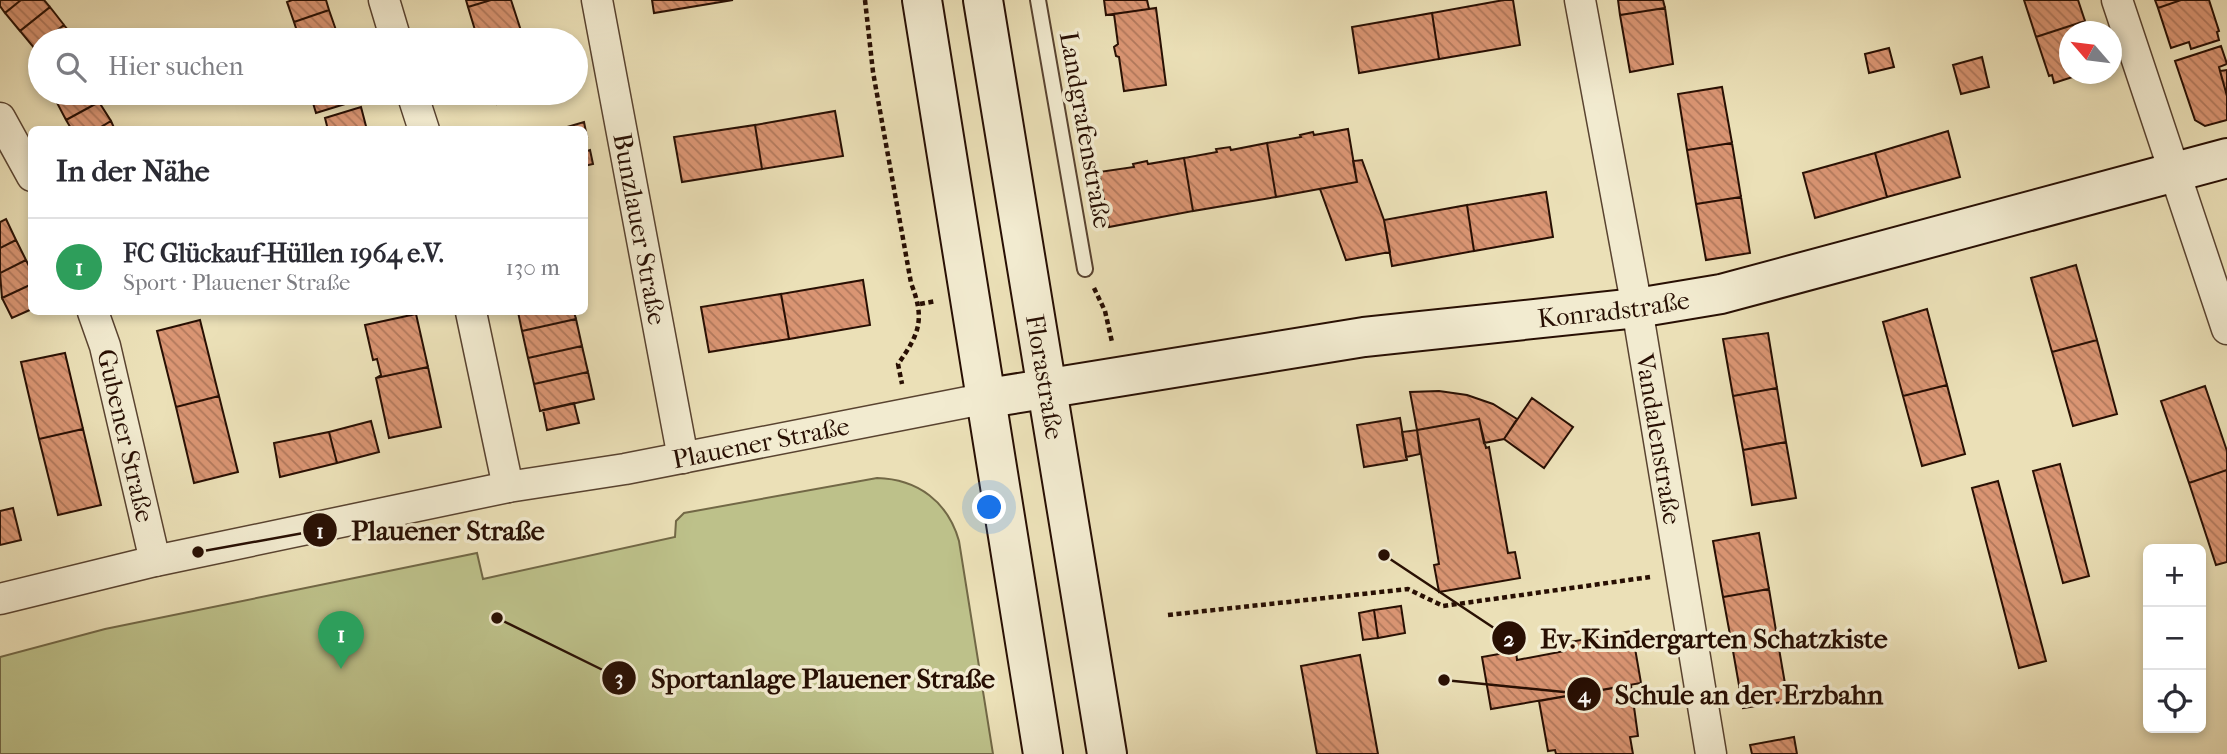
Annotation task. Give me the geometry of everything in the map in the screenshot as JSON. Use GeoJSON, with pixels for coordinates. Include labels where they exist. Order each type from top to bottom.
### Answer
{"type":"FeatureCollection","features":[{"type":"Feature","properties":{"kind":"main road"},"geometry":{"type":"LineString","coordinates":[[922,0],[968,295],[988,398],[1043,754]]}},
{"type":"Feature","properties":{"kind":"main road","name":"Florastraße"},"geometry":{"type":"LineString","coordinates":[[983,0],[1107,754]]}},
{"type":"Feature","properties":{"kind":"main road","name":"Konradstraße"},"geometry":{"type":"LineString","coordinates":[[988,398],[1364,337],[1637,308],[1721,294],[2227,158]]}},
{"type":"Feature","properties":{"kind":"street"},"geometry":{"type":"LineString","coordinates":[[384,0],[392,28]]}},
{"type":"Feature","properties":{"kind":"street","name":"Bunzlauer Straße"},"geometry":{"type":"LineString","coordinates":[[597,0],[683,458]]}},
{"type":"Feature","properties":{"kind":"street","name":"Vandalenstraße"},"geometry":{"type":"LineString","coordinates":[[1580,0],[1637,308],[1711,754]]}},
{"type":"Feature","properties":{"kind":"street"},"geometry":{"type":"LineString","coordinates":[[2117,0],[2227,329]]}},
{"type":"Feature","properties":{"kind":"street"},"geometry":{"type":"LineString","coordinates":[[416,105],[423,126]]}},
{"type":"Feature","properties":{"kind":"street"},"geometry":{"type":"LineString","coordinates":[[0,118],[28,169]]}},
{"type":"Feature","properties":{"kind":"street","name":"Gubener Straße"},"geometry":{"type":"LineString","coordinates":[[94,315],[104,346],[155,561]]}},
{"type":"Feature","properties":{"kind":"street"},"geometry":{"type":"LineString","coordinates":[[472,315],[508,486]]}},
{"type":"Feature","properties":{"kind":"street","name":"Plauener Straße"},"geometry":{"type":"LineString","coordinates":[[0,598],[155,561],[508,486],[596,475],[988,398]]}},
{"type":"Feature","properties":{"kind":"lane","name":"Landgrafenstraße"},"geometry":{"type":"LineString","coordinates":[[1038,0],[1085,269]]}},
{"type":"Feature","properties":{"kind":"path"},"geometry":{"type":"LineString","coordinates":[[865,0],[873,72],[911,283],[920,304],[919,327],[910,348],[898,365],[907,413]]}},
{"type":"Feature","properties":{"kind":"path"},"geometry":{"type":"LineString","coordinates":[[1168,615],[1408,589],[1443,606],[1681,573]]}},
{"type":"Feature","properties":{"kind":"green space"},"geometry":{"type":"Polygon","coordinates":[[[877,478],[906,483],[929,495],[939,504],[954,527],[959,541],[993,754],[0,754],[0,657],[105,629],[477,553],[483,579],[675,537],[676,521],[684,513],[877,478]]]}},
{"type":"Feature","properties":{"kind":"building"},"geometry":{"type":"Polygon","coordinates":[[[0,0],[21,0],[5,13],[0,6],[0,0]]]}},
{"type":"Feature","properties":{"kind":"building"},"geometry":{"type":"Polygon","coordinates":[[[21,0],[44,0],[50,7],[20,31],[5,13],[21,0]]]}},
{"type":"Feature","properties":{"kind":"building"},"geometry":{"type":"Polygon","coordinates":[[[326,0],[329,10],[294,22],[287,2],[326,0]]]}},
{"type":"Feature","properties":{"kind":"building"},"geometry":{"type":"Polygon","coordinates":[[[466,0],[491,0],[468,7],[466,0]]]}},
{"type":"Feature","properties":{"kind":"building"},"geometry":{"type":"Polygon","coordinates":[[[491,0],[511,0],[520,28],[474,28],[468,7],[491,0]]]}},
{"type":"Feature","properties":{"kind":"building"},"geometry":{"type":"Polygon","coordinates":[[[652,0],[733,0],[654,13],[652,0]]]}},
{"type":"Feature","properties":{"kind":"building"},"geometry":{"type":"Polygon","coordinates":[[[1104,0],[1147,0],[1149,9],[1106,15],[1104,0]]]}},
{"type":"Feature","properties":{"kind":"building"},"geometry":{"type":"Polygon","coordinates":[[[1513,0],[1520,45],[1439,59],[1432,13],[1513,0]]]}},
{"type":"Feature","properties":{"kind":"building"},"geometry":{"type":"Polygon","coordinates":[[[1618,0],[1663,0],[1665,8],[1620,15],[1618,0]]]}},
{"type":"Feature","properties":{"kind":"building"},"geometry":{"type":"Polygon","coordinates":[[[2024,0],[2078,0],[2085,21],[2059,21],[2059,29],[2036,37],[2024,0]]]}},
{"type":"Feature","properties":{"kind":"building"},"geometry":{"type":"Polygon","coordinates":[[[2155,0],[2181,0],[2158,8],[2155,0]]]}},
{"type":"Feature","properties":{"kind":"building"},"geometry":{"type":"Polygon","coordinates":[[[2181,0],[2209,0],[2219,31],[2219,40],[2191,49],[2189,42],[2171,48],[2158,8],[2181,0]]]}},
{"type":"Feature","properties":{"kind":"building"},"geometry":{"type":"Polygon","coordinates":[[[50,7],[64,25],[60,28],[28,28],[28,41],[20,31],[50,7]]]}},
{"type":"Feature","properties":{"kind":"building"},"geometry":{"type":"Polygon","coordinates":[[[1156,8],[1166,85],[1124,91],[1119,57],[1116,56],[1114,47],[1118,44],[1114,14],[1156,8]]]}},
{"type":"Feature","properties":{"kind":"building"},"geometry":{"type":"Polygon","coordinates":[[[1665,8],[1673,64],[1630,72],[1620,15],[1665,8]]]}},
{"type":"Feature","properties":{"kind":"building"},"geometry":{"type":"Polygon","coordinates":[[[329,10],[335,28],[296,28],[294,22],[329,10]]]}},
{"type":"Feature","properties":{"kind":"building"},"geometry":{"type":"Polygon","coordinates":[[[1432,13],[1439,59],[1359,73],[1352,27],[1432,13]]]}},
{"type":"Feature","properties":{"kind":"building"},"geometry":{"type":"Polygon","coordinates":[[[2059,29],[2059,81],[2054,83],[2052,75],[2049,76],[2036,37],[2059,29]]]}},
{"type":"Feature","properties":{"kind":"building"},"geometry":{"type":"Polygon","coordinates":[[[2221,46],[2227,64],[2219,67],[2227,96],[2227,120],[2205,126],[2195,120],[2175,61],[2221,46]]]}},
{"type":"Feature","properties":{"kind":"building"},"geometry":{"type":"Polygon","coordinates":[[[1889,48],[1894,67],[1869,73],[1865,54],[1889,48]]]}},
{"type":"Feature","properties":{"kind":"building"},"geometry":{"type":"Polygon","coordinates":[[[1982,57],[1989,87],[1961,94],[1953,65],[1982,57]]]}},
{"type":"Feature","properties":{"kind":"building"},"geometry":{"type":"Polygon","coordinates":[[[2227,70],[2227,96],[2220,71],[2227,70]]]}},
{"type":"Feature","properties":{"kind":"building"},"geometry":{"type":"Polygon","coordinates":[[[1722,87],[1732,143],[1687,150],[1678,94],[1722,87]]]}},
{"type":"Feature","properties":{"kind":"building"},"geometry":{"type":"Polygon","coordinates":[[[58,105],[94,105],[66,120],[58,105]]]}},
{"type":"Feature","properties":{"kind":"building"},"geometry":{"type":"Polygon","coordinates":[[[94,105],[101,105],[111,121],[103,126],[70,126],[66,120],[94,105]]]}},
{"type":"Feature","properties":{"kind":"building"},"geometry":{"type":"Polygon","coordinates":[[[314,105],[342,105],[316,113],[314,105]]]}},
{"type":"Feature","properties":{"kind":"building"},"geometry":{"type":"Polygon","coordinates":[[[361,107],[366,126],[327,126],[325,118],[361,107]]]}},
{"type":"Feature","properties":{"kind":"building"},"geometry":{"type":"Polygon","coordinates":[[[835,111],[843,156],[762,169],[755,125],[835,111]]]}},
{"type":"Feature","properties":{"kind":"building"},"geometry":{"type":"Polygon","coordinates":[[[755,125],[762,169],[682,182],[674,137],[755,125]]]}},
{"type":"Feature","properties":{"kind":"building"},"geometry":{"type":"Polygon","coordinates":[[[1348,129],[1357,182],[1276,197],[1267,143],[1313,132],[1314,135],[1348,129]]]}},
{"type":"Feature","properties":{"kind":"building"},"geometry":{"type":"Polygon","coordinates":[[[1948,131],[1960,177],[1887,197],[1875,153],[1948,131]]]}},
{"type":"Feature","properties":{"kind":"building"},"geometry":{"type":"Polygon","coordinates":[[[1267,143],[1276,197],[1193,211],[1184,158],[1217,152],[1216,149],[1230,147],[1231,150],[1267,143]]]}},
{"type":"Feature","properties":{"kind":"building"},"geometry":{"type":"Polygon","coordinates":[[[1732,143],[1741,197],[1696,204],[1687,150],[1732,143]]]}},
{"type":"Feature","properties":{"kind":"building"},"geometry":{"type":"Polygon","coordinates":[[[590,150],[593,164],[588,165],[590,150]]]}},
{"type":"Feature","properties":{"kind":"building"},"geometry":{"type":"Polygon","coordinates":[[[1875,153],[1887,197],[1815,218],[1803,173],[1875,153]]]}},
{"type":"Feature","properties":{"kind":"building"},"geometry":{"type":"Polygon","coordinates":[[[1184,158],[1193,211],[1109,227],[1099,172],[1134,167],[1133,164],[1147,161],[1148,164],[1184,158]]]}},
{"type":"Feature","properties":{"kind":"building"},"geometry":{"type":"Polygon","coordinates":[[[1362,160],[1384,220],[1390,252],[1346,260],[1320,189],[1357,182],[1353,161],[1362,160]]]}},
{"type":"Feature","properties":{"kind":"building"},"geometry":{"type":"Polygon","coordinates":[[[1546,192],[1553,237],[1474,251],[1467,205],[1546,192]]]}},
{"type":"Feature","properties":{"kind":"building"},"geometry":{"type":"Polygon","coordinates":[[[1741,197],[1750,253],[1706,260],[1696,204],[1741,197]]]}},
{"type":"Feature","properties":{"kind":"building"},"geometry":{"type":"Polygon","coordinates":[[[1467,205],[1474,251],[1392,266],[1384,220],[1467,205]]]}},
{"type":"Feature","properties":{"kind":"building"},"geometry":{"type":"Polygon","coordinates":[[[6,219],[16,240],[0,248],[0,222],[6,219]]]}},
{"type":"Feature","properties":{"kind":"building"},"geometry":{"type":"Polygon","coordinates":[[[16,240],[26,260],[0,273],[0,248],[16,240]]]}},
{"type":"Feature","properties":{"kind":"building"},"geometry":{"type":"Polygon","coordinates":[[[26,260],[28,286],[2,298],[0,273],[26,260]]]}},
{"type":"Feature","properties":{"kind":"building"},"geometry":{"type":"Polygon","coordinates":[[[2076,265],[2097,340],[2052,352],[2031,278],[2076,265]]]}},
{"type":"Feature","properties":{"kind":"building"},"geometry":{"type":"Polygon","coordinates":[[[863,280],[870,325],[789,339],[781,294],[863,280]]]}},
{"type":"Feature","properties":{"kind":"building"},"geometry":{"type":"Polygon","coordinates":[[[28,286],[28,311],[12,318],[2,298],[28,286]]]}},
{"type":"Feature","properties":{"kind":"building"},"geometry":{"type":"Polygon","coordinates":[[[781,294],[789,339],[709,352],[701,307],[781,294]]]}},
{"type":"Feature","properties":{"kind":"building"},"geometry":{"type":"Polygon","coordinates":[[[1927,309],[1947,385],[1903,396],[1883,322],[1927,309]]]}},
{"type":"Feature","properties":{"kind":"building"},"geometry":{"type":"Polygon","coordinates":[[[416,315],[428,367],[376,378],[381,375],[377,359],[373,360],[365,325],[416,315]]]}},
{"type":"Feature","properties":{"kind":"building"},"geometry":{"type":"Polygon","coordinates":[[[519,315],[575,315],[576,319],[522,331],[519,315]]]}},
{"type":"Feature","properties":{"kind":"building"},"geometry":{"type":"Polygon","coordinates":[[[576,319],[582,346],[528,358],[522,331],[576,319]]]}},
{"type":"Feature","properties":{"kind":"building"},"geometry":{"type":"Polygon","coordinates":[[[200,320],[219,396],[176,407],[157,331],[200,320]]]}},
{"type":"Feature","properties":{"kind":"building"},"geometry":{"type":"Polygon","coordinates":[[[1768,333],[1777,388],[1733,396],[1723,339],[1768,333]]]}},
{"type":"Feature","properties":{"kind":"building"},"geometry":{"type":"Polygon","coordinates":[[[2097,340],[2117,414],[2073,426],[2052,352],[2097,340]]]}},
{"type":"Feature","properties":{"kind":"building"},"geometry":{"type":"Polygon","coordinates":[[[582,346],[588,372],[534,384],[528,358],[582,346]]]}},
{"type":"Feature","properties":{"kind":"building"},"geometry":{"type":"Polygon","coordinates":[[[65,353],[83,429],[39,439],[21,362],[65,353]]]}},
{"type":"Feature","properties":{"kind":"building"},"geometry":{"type":"Polygon","coordinates":[[[428,367],[441,427],[389,438],[376,378],[428,367]]]}},
{"type":"Feature","properties":{"kind":"building"},"geometry":{"type":"Polygon","coordinates":[[[588,372],[594,399],[540,411],[534,384],[588,372]]]}},
{"type":"Feature","properties":{"kind":"building"},"geometry":{"type":"Polygon","coordinates":[[[1947,385],[1965,454],[1922,466],[1903,396],[1947,385]]]}},
{"type":"Feature","properties":{"kind":"building"},"geometry":{"type":"Polygon","coordinates":[[[2205,386],[2227,451],[2227,470],[2189,483],[2161,401],[2205,386]]]}},
{"type":"Feature","properties":{"kind":"building"},"geometry":{"type":"Polygon","coordinates":[[[1777,388],[1786,442],[1743,450],[1733,396],[1777,388]]]}},
{"type":"Feature","properties":{"kind":"building"},"geometry":{"type":"Polygon","coordinates":[[[1439,391],[1467,395],[1493,404],[1517,419],[1504,439],[1484,443],[1479,419],[1417,430],[1410,392],[1439,391]]]}},
{"type":"Feature","properties":{"kind":"building"},"geometry":{"type":"Polygon","coordinates":[[[219,396],[238,472],[194,483],[176,407],[219,396]]]}},
{"type":"Feature","properties":{"kind":"building"},"geometry":{"type":"Polygon","coordinates":[[[1532,398],[1573,427],[1544,468],[1504,439],[1532,398]]]}},
{"type":"Feature","properties":{"kind":"building"},"geometry":{"type":"Polygon","coordinates":[[[574,403],[579,423],[547,430],[543,410],[574,403]]]}},
{"type":"Feature","properties":{"kind":"building"},"geometry":{"type":"Polygon","coordinates":[[[1400,418],[1407,460],[1364,467],[1357,425],[1400,418]]]}},
{"type":"Feature","properties":{"kind":"building"},"geometry":{"type":"Polygon","coordinates":[[[1479,419],[1486,448],[1489,447],[1508,553],[1515,552],[1520,578],[1439,592],[1434,565],[1439,564],[1417,430],[1479,419]]]}},
{"type":"Feature","properties":{"kind":"building"},"geometry":{"type":"Polygon","coordinates":[[[371,421],[379,452],[337,463],[329,432],[371,421]]]}},
{"type":"Feature","properties":{"kind":"building"},"geometry":{"type":"Polygon","coordinates":[[[83,429],[101,505],[58,515],[39,439],[83,429]]]}},
{"type":"Feature","properties":{"kind":"building"},"geometry":{"type":"Polygon","coordinates":[[[1417,430],[1420,454],[1406,457],[1402,432],[1417,430]]]}},
{"type":"Feature","properties":{"kind":"building"},"geometry":{"type":"Polygon","coordinates":[[[329,432],[337,463],[280,477],[274,443],[329,432]]]}},
{"type":"Feature","properties":{"kind":"building"},"geometry":{"type":"Polygon","coordinates":[[[1786,442],[1796,498],[1752,505],[1743,450],[1786,442]]]}},
{"type":"Feature","properties":{"kind":"building"},"geometry":{"type":"Polygon","coordinates":[[[2060,464],[2089,576],[2063,583],[2033,471],[2060,464]]]}},
{"type":"Feature","properties":{"kind":"building"},"geometry":{"type":"Polygon","coordinates":[[[2227,470],[2227,562],[2216,565],[2189,483],[2227,470]]]}},
{"type":"Feature","properties":{"kind":"building"},"geometry":{"type":"Polygon","coordinates":[[[1998,481],[2046,661],[2019,668],[1972,488],[1998,481]]]}},
{"type":"Feature","properties":{"kind":"building"},"geometry":{"type":"Polygon","coordinates":[[[13,508],[21,540],[0,545],[0,511],[13,508]]]}},
{"type":"Feature","properties":{"kind":"building"},"geometry":{"type":"Polygon","coordinates":[[[1759,533],[1769,589],[1723,597],[1713,541],[1759,533]]]}},
{"type":"Feature","properties":{"kind":"building"},"geometry":{"type":"Polygon","coordinates":[[[1769,589],[1778,643],[1733,651],[1723,597],[1769,589]]]}},
{"type":"Feature","properties":{"kind":"building"},"geometry":{"type":"Polygon","coordinates":[[[1401,606],[1405,633],[1378,638],[1374,610],[1401,606]]]}},
{"type":"Feature","properties":{"kind":"building"},"geometry":{"type":"Polygon","coordinates":[[[1374,610],[1378,638],[1363,640],[1359,613],[1374,610]]]}},
{"type":"Feature","properties":{"kind":"building"},"geometry":{"type":"Polygon","coordinates":[[[1632,631],[1641,683],[1491,709],[1482,657],[1516,651],[1517,660],[1565,651],[1564,643],[1632,631]]]}},
{"type":"Feature","properties":{"kind":"building"},"geometry":{"type":"Polygon","coordinates":[[[1778,643],[1788,701],[1743,708],[1733,651],[1778,643]]]}},
{"type":"Feature","properties":{"kind":"building"},"geometry":{"type":"Polygon","coordinates":[[[1360,655],[1378,754],[1317,754],[1301,666],[1360,655]]]}},
{"type":"Feature","properties":{"kind":"building"},"geometry":{"type":"Polygon","coordinates":[[[1631,685],[1638,736],[1630,737],[1633,754],[1556,754],[1555,750],[1548,751],[1539,701],[1631,685]]]}},
{"type":"Feature","properties":{"kind":"building"},"geometry":{"type":"Polygon","coordinates":[[[1794,737],[1797,754],[1752,754],[1750,745],[1794,737]]]}},
{"type":"Feature","properties":{"kind":"place","name":"Plauener Straße"},"geometry":{"type":"Point","coordinates":[198,552]}},
{"type":"Feature","properties":{"kind":"place","name":"Ev. Kindergarten Schatzkiste"},"geometry":{"type":"Point","coordinates":[1384,555]}},
{"type":"Feature","properties":{"kind":"place","name":"Sportanlage Plauener Straße"},"geometry":{"type":"Point","coordinates":[497,618]}},
{"type":"Feature","properties":{"kind":"place","name":"FC Glückauf-Hüllen 1964 e.V."},"geometry":{"type":"Point","coordinates":[341,669]}},
{"type":"Feature","properties":{"kind":"place","name":"Schule an der Erzbahn"},"geometry":{"type":"Point","coordinates":[1444,680]}}]}
